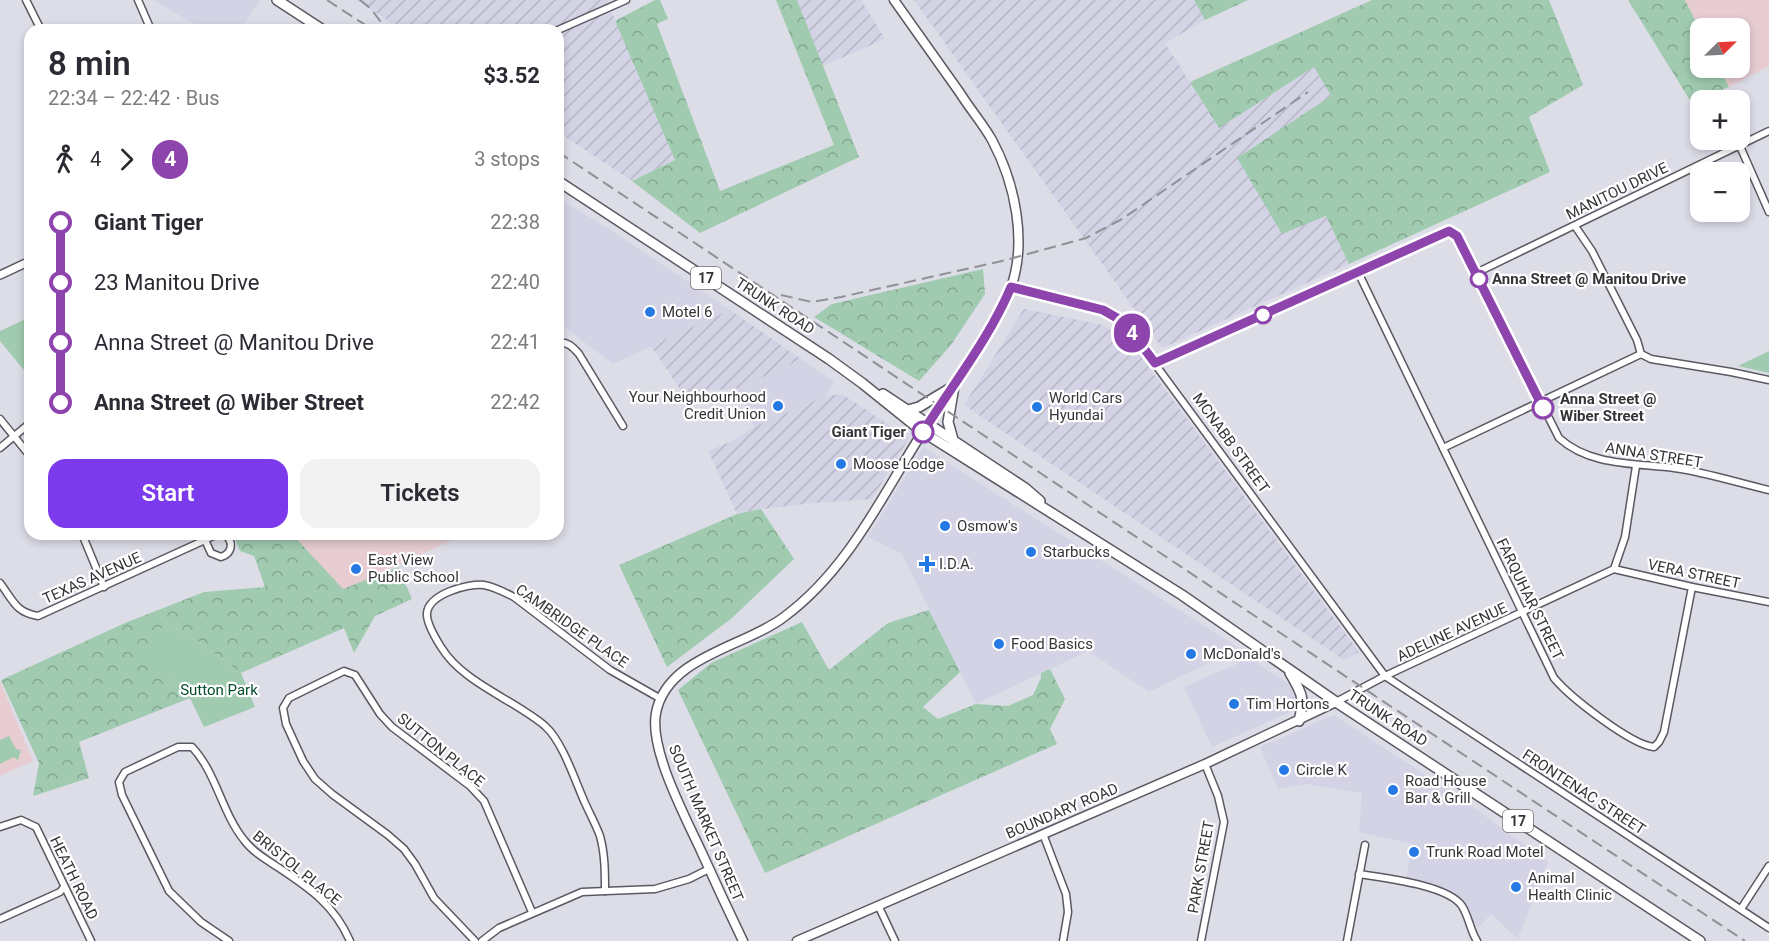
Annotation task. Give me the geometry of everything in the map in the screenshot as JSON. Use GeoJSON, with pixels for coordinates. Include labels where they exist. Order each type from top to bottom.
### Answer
{"type":"FeatureCollection","features":[{"type":"Feature","properties":{"kind":"highway"},"geometry":{"type":"LineString","coordinates":[[277,0],[314,24]]}},
{"type":"Feature","properties":{"kind":"highway","name":"TRUNK ROAD"},"geometry":{"type":"LineString","coordinates":[[564,185],[854,377],[908,410],[925,429],[954,443],[1025,489],[1061,517]]}},
{"type":"Feature","properties":{"kind":"highway","name":"TRUNK ROAD"},"geometry":{"type":"LineString","coordinates":[[854,377],[1020,494],[1061,517],[1182,595],[1335,702],[1700,941]]}},
{"type":"Feature","properties":{"kind":"highway"},"geometry":{"type":"LineString","coordinates":[[908,410],[922,405],[954,386]]}},
{"type":"Feature","properties":{"kind":"highway"},"geometry":{"type":"LineString","coordinates":[[954,386],[948,422],[954,443]]}},
{"type":"Feature","properties":{"kind":"highway"},"geometry":{"type":"LineString","coordinates":[[1287,668],[1302,698],[1303,706],[1299,721]]}},
{"type":"Feature","properties":{"kind":"main road","name":"SOUTH MARKET STREET"},"geometry":{"type":"LineString","coordinates":[[742,941],[685,816],[660,754],[655,723],[657,710],[673,681],[685,669],[781,620],[821,586],[842,561],[1003,306],[1011,287],[1017,256],[1017,222],[1013,197],[1005,169],[992,140],[894,0]]}},
{"type":"Feature","properties":{"kind":"main road","name":"BOUNDARY ROAD"},"geometry":{"type":"LineString","coordinates":[[797,941],[1205,764],[1335,702]]}},
{"type":"Feature","properties":{"kind":"street"},"geometry":{"type":"LineString","coordinates":[[26,0],[38,24]]}},
{"type":"Feature","properties":{"kind":"street"},"geometry":{"type":"LineString","coordinates":[[138,0],[147,24]]}},
{"type":"Feature","properties":{"kind":"street"},"geometry":{"type":"LineString","coordinates":[[564,27],[626,0]]}},
{"type":"Feature","properties":{"kind":"street","name":"MANITOU DRIVE"},"geometry":{"type":"LineString","coordinates":[[1750,139],[1769,131]]}},
{"type":"Feature","properties":{"kind":"street","name":"MANITOU DRIVE"},"geometry":{"type":"LineString","coordinates":[[1476,273],[1727,150]]}},
{"type":"Feature","properties":{"kind":"street"},"geometry":{"type":"LineString","coordinates":[[1742,150],[1769,212]]}},
{"type":"Feature","properties":{"kind":"street"},"geometry":{"type":"LineString","coordinates":[[1575,226],[1592,251],[1637,340],[1641,354],[1651,359],[1769,380]]}},
{"type":"Feature","properties":{"kind":"street","name":"ANNA STREET"},"geometry":{"type":"LineString","coordinates":[[1358,272],[1449,231],[1457,236],[1559,438],[1571,449],[1587,456],[1636,466],[1674,468],[1769,490]]}},
{"type":"Feature","properties":{"kind":"street"},"geometry":{"type":"LineString","coordinates":[[0,275],[24,264]]}},
{"type":"Feature","properties":{"kind":"street"},"geometry":{"type":"LineString","coordinates":[[1155,363],[1358,272]]}},
{"type":"Feature","properties":{"kind":"street","name":"FARQUHAR STREET"},"geometry":{"type":"LineString","coordinates":[[1358,272],[1554,678],[1563,689],[1608,723],[1646,746],[1654,747],[1664,732],[1692,587]]}},
{"type":"Feature","properties":{"kind":"street","name":"MCNABB STREET"},"geometry":{"type":"LineString","coordinates":[[1011,287],[1103,310],[1124,322],[1385,676]]}},
{"type":"Feature","properties":{"kind":"street"},"geometry":{"type":"LineString","coordinates":[[564,344],[573,346],[622,426]]}},
{"type":"Feature","properties":{"kind":"street"},"geometry":{"type":"LineString","coordinates":[[1443,448],[1641,354]]}},
{"type":"Feature","properties":{"kind":"street"},"geometry":{"type":"LineString","coordinates":[[0,419],[24,448]]}},
{"type":"Feature","properties":{"kind":"street"},"geometry":{"type":"LineString","coordinates":[[0,448],[24,428]]}},
{"type":"Feature","properties":{"kind":"street"},"geometry":{"type":"LineString","coordinates":[[1614,569],[1625,537],[1636,466]]}},
{"type":"Feature","properties":{"kind":"street"},"geometry":{"type":"LineString","coordinates":[[84,540],[104,587]]}},
{"type":"Feature","properties":{"kind":"street"},"geometry":{"type":"LineString","coordinates":[[205,540],[211,553],[217,556],[224,556],[230,550],[231,543],[229,540]]}},
{"type":"Feature","properties":{"kind":"street","name":"TEXAS AVENUE"},"geometry":{"type":"LineString","coordinates":[[0,583],[24,614],[38,616],[205,540]]}},
{"type":"Feature","properties":{"kind":"street","name":"ADELINE AVENUE"},"geometry":{"type":"LineString","coordinates":[[1335,702],[1385,676],[1614,569]]}},
{"type":"Feature","properties":{"kind":"street","name":"VERA STREET"},"geometry":{"type":"LineString","coordinates":[[1614,569],[1769,602]]}},
{"type":"Feature","properties":{"kind":"street","name":"CAMBRIDGE PLACE"},"geometry":{"type":"LineString","coordinates":[[605,891],[605,867],[600,836],[558,743],[546,727],[454,665],[440,646],[428,621],[428,611],[434,601],[464,586],[484,585],[498,589],[514,597],[610,670],[662,699]]}},
{"type":"Feature","properties":{"kind":"street","name":"SUTTON PLACE"},"geometry":{"type":"LineString","coordinates":[[475,941],[434,898],[404,849],[315,779],[303,761],[286,724],[283,708],[289,698],[344,671],[355,675],[380,714],[392,728],[470,786],[484,801],[532,912]]}},
{"type":"Feature","properties":{"kind":"street","name":"FRONTENAC STREET"},"geometry":{"type":"LineString","coordinates":[[1385,676],[1769,928]]}},
{"type":"Feature","properties":{"kind":"street","name":"BRISTOL PLACE"},"geometry":{"type":"LineString","coordinates":[[229,941],[201,922],[169,891],[122,795],[119,782],[125,772],[178,747],[192,747],[200,754],[226,809],[244,840],[256,852],[303,885],[333,910],[343,924],[350,941]]}},
{"type":"Feature","properties":{"kind":"street","name":"PARK STREET"},"geometry":{"type":"LineString","coordinates":[[1201,941],[1224,822],[1218,796],[1205,764]]}},
{"type":"Feature","properties":{"kind":"street","name":"HEATH ROAD"},"geometry":{"type":"LineString","coordinates":[[0,827],[21,820],[36,827],[91,941]]}},
{"type":"Feature","properties":{"kind":"street"},"geometry":{"type":"LineString","coordinates":[[1043,834],[1066,894],[1068,912],[1063,941]]}},
{"type":"Feature","properties":{"kind":"street"},"geometry":{"type":"LineString","coordinates":[[1347,941],[1365,845]]}},
{"type":"Feature","properties":{"kind":"street"},"geometry":{"type":"LineString","coordinates":[[1741,909],[1769,866]]}},
{"type":"Feature","properties":{"kind":"street"},"geometry":{"type":"LineString","coordinates":[[482,941],[499,928],[582,892],[655,889],[689,879],[709,869]]}},
{"type":"Feature","properties":{"kind":"street"},"geometry":{"type":"LineString","coordinates":[[1359,874],[1419,885],[1450,897],[1461,906],[1477,941]]}},
{"type":"Feature","properties":{"kind":"street"},"geometry":{"type":"LineString","coordinates":[[0,919],[60,892],[63,887]]}},
{"type":"Feature","properties":{"kind":"street"},"geometry":{"type":"LineString","coordinates":[[878,905],[895,941]]}},
{"type":"Feature","properties":{"kind":"shaded area"},"geometry":{"type":"Polygon","coordinates":[[[154,0],[260,0],[244,24],[193,24],[154,0]]]}},
{"type":"Feature","properties":{"kind":"shaded area"},"geometry":{"type":"Polygon","coordinates":[[[357,0],[608,0],[675,160],[632,181],[564,136],[564,24],[393,24],[357,0]]]}},
{"type":"Feature","properties":{"kind":"shaded area"},"geometry":{"type":"Polygon","coordinates":[[[797,0],[861,0],[885,39],[823,66],[797,0]]]}},
{"type":"Feature","properties":{"kind":"shaded area"},"geometry":{"type":"Polygon","coordinates":[[[914,0],[1194,0],[1205,20],[1165,43],[1219,128],[1314,67],[1331,96],[1326,216],[1349,264],[1162,348],[914,0]]]}},
{"type":"Feature","properties":{"kind":"shaded area"},"geometry":{"type":"Polygon","coordinates":[[[1685,0],[1769,0],[1769,66],[1750,76],[1750,18],[1694,18],[1685,0]]]}},
{"type":"Feature","properties":{"kind":"shaded area"},"geometry":{"type":"Polygon","coordinates":[[[1724,78],[1746,78],[1729,87],[1724,78]]]}},
{"type":"Feature","properties":{"kind":"shaded area"},"geometry":{"type":"Polygon","coordinates":[[[564,202],[730,310],[613,364],[566,328],[564,324],[564,202]]]}},
{"type":"Feature","properties":{"kind":"shaded area"},"geometry":{"type":"Polygon","coordinates":[[[1024,309],[1103,325],[1133,346],[1359,652],[1344,660],[964,405],[1024,309]]]}},
{"type":"Feature","properties":{"kind":"shaded area"},"geometry":{"type":"Polygon","coordinates":[[[730,310],[801,359],[738,389],[709,390],[686,398],[651,346],[730,310]]]}},
{"type":"Feature","properties":{"kind":"shaded area"},"geometry":{"type":"Polygon","coordinates":[[[801,359],[834,382],[826,396],[754,427],[738,389],[801,359]]]}},
{"type":"Feature","properties":{"kind":"shaded area"},"geometry":{"type":"Polygon","coordinates":[[[842,394],[909,438],[872,499],[813,503],[737,514],[708,451],[732,441],[754,427],[826,396],[842,394]]]}},
{"type":"Feature","properties":{"kind":"shaded area"},"geometry":{"type":"Polygon","coordinates":[[[923,447],[1239,648],[1149,692],[1088,651],[976,704],[902,554],[868,537],[923,447]]]}},
{"type":"Feature","properties":{"kind":"shaded area","name":"East View Public School"},"geometry":{"type":"Polygon","coordinates":[[[292,540],[453,540],[343,590],[292,540]]]}},
{"type":"Feature","properties":{"kind":"shaded area"},"geometry":{"type":"Polygon","coordinates":[[[1250,658],[1297,690],[1299,708],[1212,747],[1184,687],[1250,658]]]}},
{"type":"Feature","properties":{"kind":"shaded area"},"geometry":{"type":"Polygon","coordinates":[[[0,681],[33,761],[0,776],[0,681]]]}},
{"type":"Feature","properties":{"kind":"shaded area"},"geometry":{"type":"Polygon","coordinates":[[[1334,715],[1462,799],[1548,862],[1518,939],[1491,914],[1478,928],[1444,888],[1406,878],[1413,844],[1359,832],[1362,793],[1306,784],[1278,789],[1260,747],[1334,715]]]}},
{"type":"Feature","properties":{"kind":"green space"},"geometry":{"type":"Polygon","coordinates":[[[655,0],[660,0],[668,19],[657,24],[720,191],[834,145],[776,0],[797,0],[859,157],[700,233],[632,181],[675,160],[615,21],[655,0]]]}},
{"type":"Feature","properties":{"kind":"green space"},"geometry":{"type":"Polygon","coordinates":[[[1194,0],[1248,0],[1205,20],[1194,0]]]}},
{"type":"Feature","properties":{"kind":"green space"},"geometry":{"type":"Polygon","coordinates":[[[1372,0],[1549,0],[1583,85],[1529,117],[1550,172],[1349,264],[1326,216],[1282,234],[1237,158],[1331,96],[1314,67],[1219,128],[1190,82],[1372,0]]]}},
{"type":"Feature","properties":{"kind":"green space"},"geometry":{"type":"Polygon","coordinates":[[[1628,0],[1685,0],[1694,18],[1690,18],[1690,78],[1724,78],[1729,87],[1721,90],[1690,90],[1690,100],[1628,0]]]}},
{"type":"Feature","properties":{"kind":"green space"},"geometry":{"type":"Polygon","coordinates":[[[983,269],[985,294],[951,345],[919,381],[814,317],[832,304],[983,269]]]}},
{"type":"Feature","properties":{"kind":"green space"},"geometry":{"type":"Polygon","coordinates":[[[24,320],[24,370],[0,341],[0,331],[24,320]]]}},
{"type":"Feature","properties":{"kind":"green space"},"geometry":{"type":"Polygon","coordinates":[[[1769,351],[1769,373],[1738,366],[1769,351]]]}},
{"type":"Feature","properties":{"kind":"green space"},"geometry":{"type":"Polygon","coordinates":[[[761,509],[794,559],[732,618],[667,667],[619,565],[737,514],[761,509]]]}},
{"type":"Feature","properties":{"kind":"green space"},"geometry":{"type":"Polygon","coordinates":[[[235,540],[298,540],[343,589],[398,567],[412,599],[375,616],[354,653],[344,628],[241,673],[193,638],[165,622],[167,676],[192,690],[190,698],[79,742],[89,778],[33,796],[39,763],[1,680],[125,623],[204,592],[265,587],[254,556],[240,551],[235,540]]]}},
{"type":"Feature","properties":{"kind":"green space"},"geometry":{"type":"Polygon","coordinates":[[[929,610],[960,672],[923,707],[938,719],[976,704],[1008,706],[1033,695],[1041,673],[1050,669],[1065,699],[1050,729],[1057,744],[765,873],[678,690],[711,663],[802,622],[829,670],[888,623],[929,610]]]}},
{"type":"Feature","properties":{"kind":"green space","name":"Sutton Park"},"geometry":{"type":"Polygon","coordinates":[[[165,622],[193,638],[241,673],[255,707],[204,727],[190,698],[191,690],[167,676],[165,669],[145,656],[165,622]]]}},
{"type":"Feature","properties":{"kind":"green space"},"geometry":{"type":"Polygon","coordinates":[[[9,736],[16,749],[21,750],[18,760],[14,757],[0,764],[0,740],[9,736]]]}},
{"type":"Feature","properties":{"kind":"railway"},"geometry":{"type":"LineString","coordinates":[[327,0],[364,24]]}},
{"type":"Feature","properties":{"kind":"railway"},"geometry":{"type":"LineString","coordinates":[[360,0],[371,9],[382,24]]}},
{"type":"Feature","properties":{"kind":"railway"},"geometry":{"type":"LineString","coordinates":[[781,295],[812,302],[841,297],[1002,261],[1086,238],[1122,219],[1308,92]]}},
{"type":"Feature","properties":{"kind":"railway"},"geometry":{"type":"LineString","coordinates":[[564,156],[1745,941]]}},
{"type":"Feature","properties":{"kind":"bus line","name":"4"},"geometry":{"type":"LineString","coordinates":[[923,432],[1003,306],[1011,287],[1103,310],[1124,322],[1155,363],[1449,231],[1457,236],[1543,408]]}},
{"type":"Feature","properties":{"kind":"place","name":"Anna Street @ Manitou Drive"},"geometry":{"type":"Point","coordinates":[1479,279]}},
{"type":"Feature","properties":{"kind":"place","name":"Motel 6"},"geometry":{"type":"Point","coordinates":[650,312]}},
{"type":"Feature","properties":{"kind":"place","name":"Your Neighbourhood Credit Union"},"geometry":{"type":"Point","coordinates":[778,406]}},
{"type":"Feature","properties":{"kind":"place","name":"World Cars Hyundai"},"geometry":{"type":"Point","coordinates":[1037,407]}},
{"type":"Feature","properties":{"kind":"place","name":"Anna Street @ Wiber Street"},"geometry":{"type":"Point","coordinates":[1543,408]}},
{"type":"Feature","properties":{"kind":"place","name":"Giant Tiger"},"geometry":{"type":"Point","coordinates":[923,432]}},
{"type":"Feature","properties":{"kind":"place","name":"Moose Lodge"},"geometry":{"type":"Point","coordinates":[841,464]}},
{"type":"Feature","properties":{"kind":"place","name":"Osmow's"},"geometry":{"type":"Point","coordinates":[945,526]}},
{"type":"Feature","properties":{"kind":"place","name":"Starbucks"},"geometry":{"type":"Point","coordinates":[1031,552]}},
{"type":"Feature","properties":{"kind":"place","name":"I.D.A."},"geometry":{"type":"Point","coordinates":[927,564]}},
{"type":"Feature","properties":{"kind":"place","name":"East View Public School"},"geometry":{"type":"Point","coordinates":[356,569]}},
{"type":"Feature","properties":{"kind":"place","name":"Food Basics"},"geometry":{"type":"Point","coordinates":[999,644]}},
{"type":"Feature","properties":{"kind":"place","name":"McDonald's"},"geometry":{"type":"Point","coordinates":[1191,654]}},
{"type":"Feature","properties":{"kind":"place","name":"Tim Hortons"},"geometry":{"type":"Point","coordinates":[1234,704]}},
{"type":"Feature","properties":{"kind":"place","name":"Circle K"},"geometry":{"type":"Point","coordinates":[1284,770]}},
{"type":"Feature","properties":{"kind":"place","name":"Road House Bar & Grill"},"geometry":{"type":"Point","coordinates":[1393,790]}},
{"type":"Feature","properties":{"kind":"place","name":"Trunk Road Motel"},"geometry":{"type":"Point","coordinates":[1414,852]}},
{"type":"Feature","properties":{"kind":"place","name":"Animal Health Clinic"},"geometry":{"type":"Point","coordinates":[1516,887]}}]}
